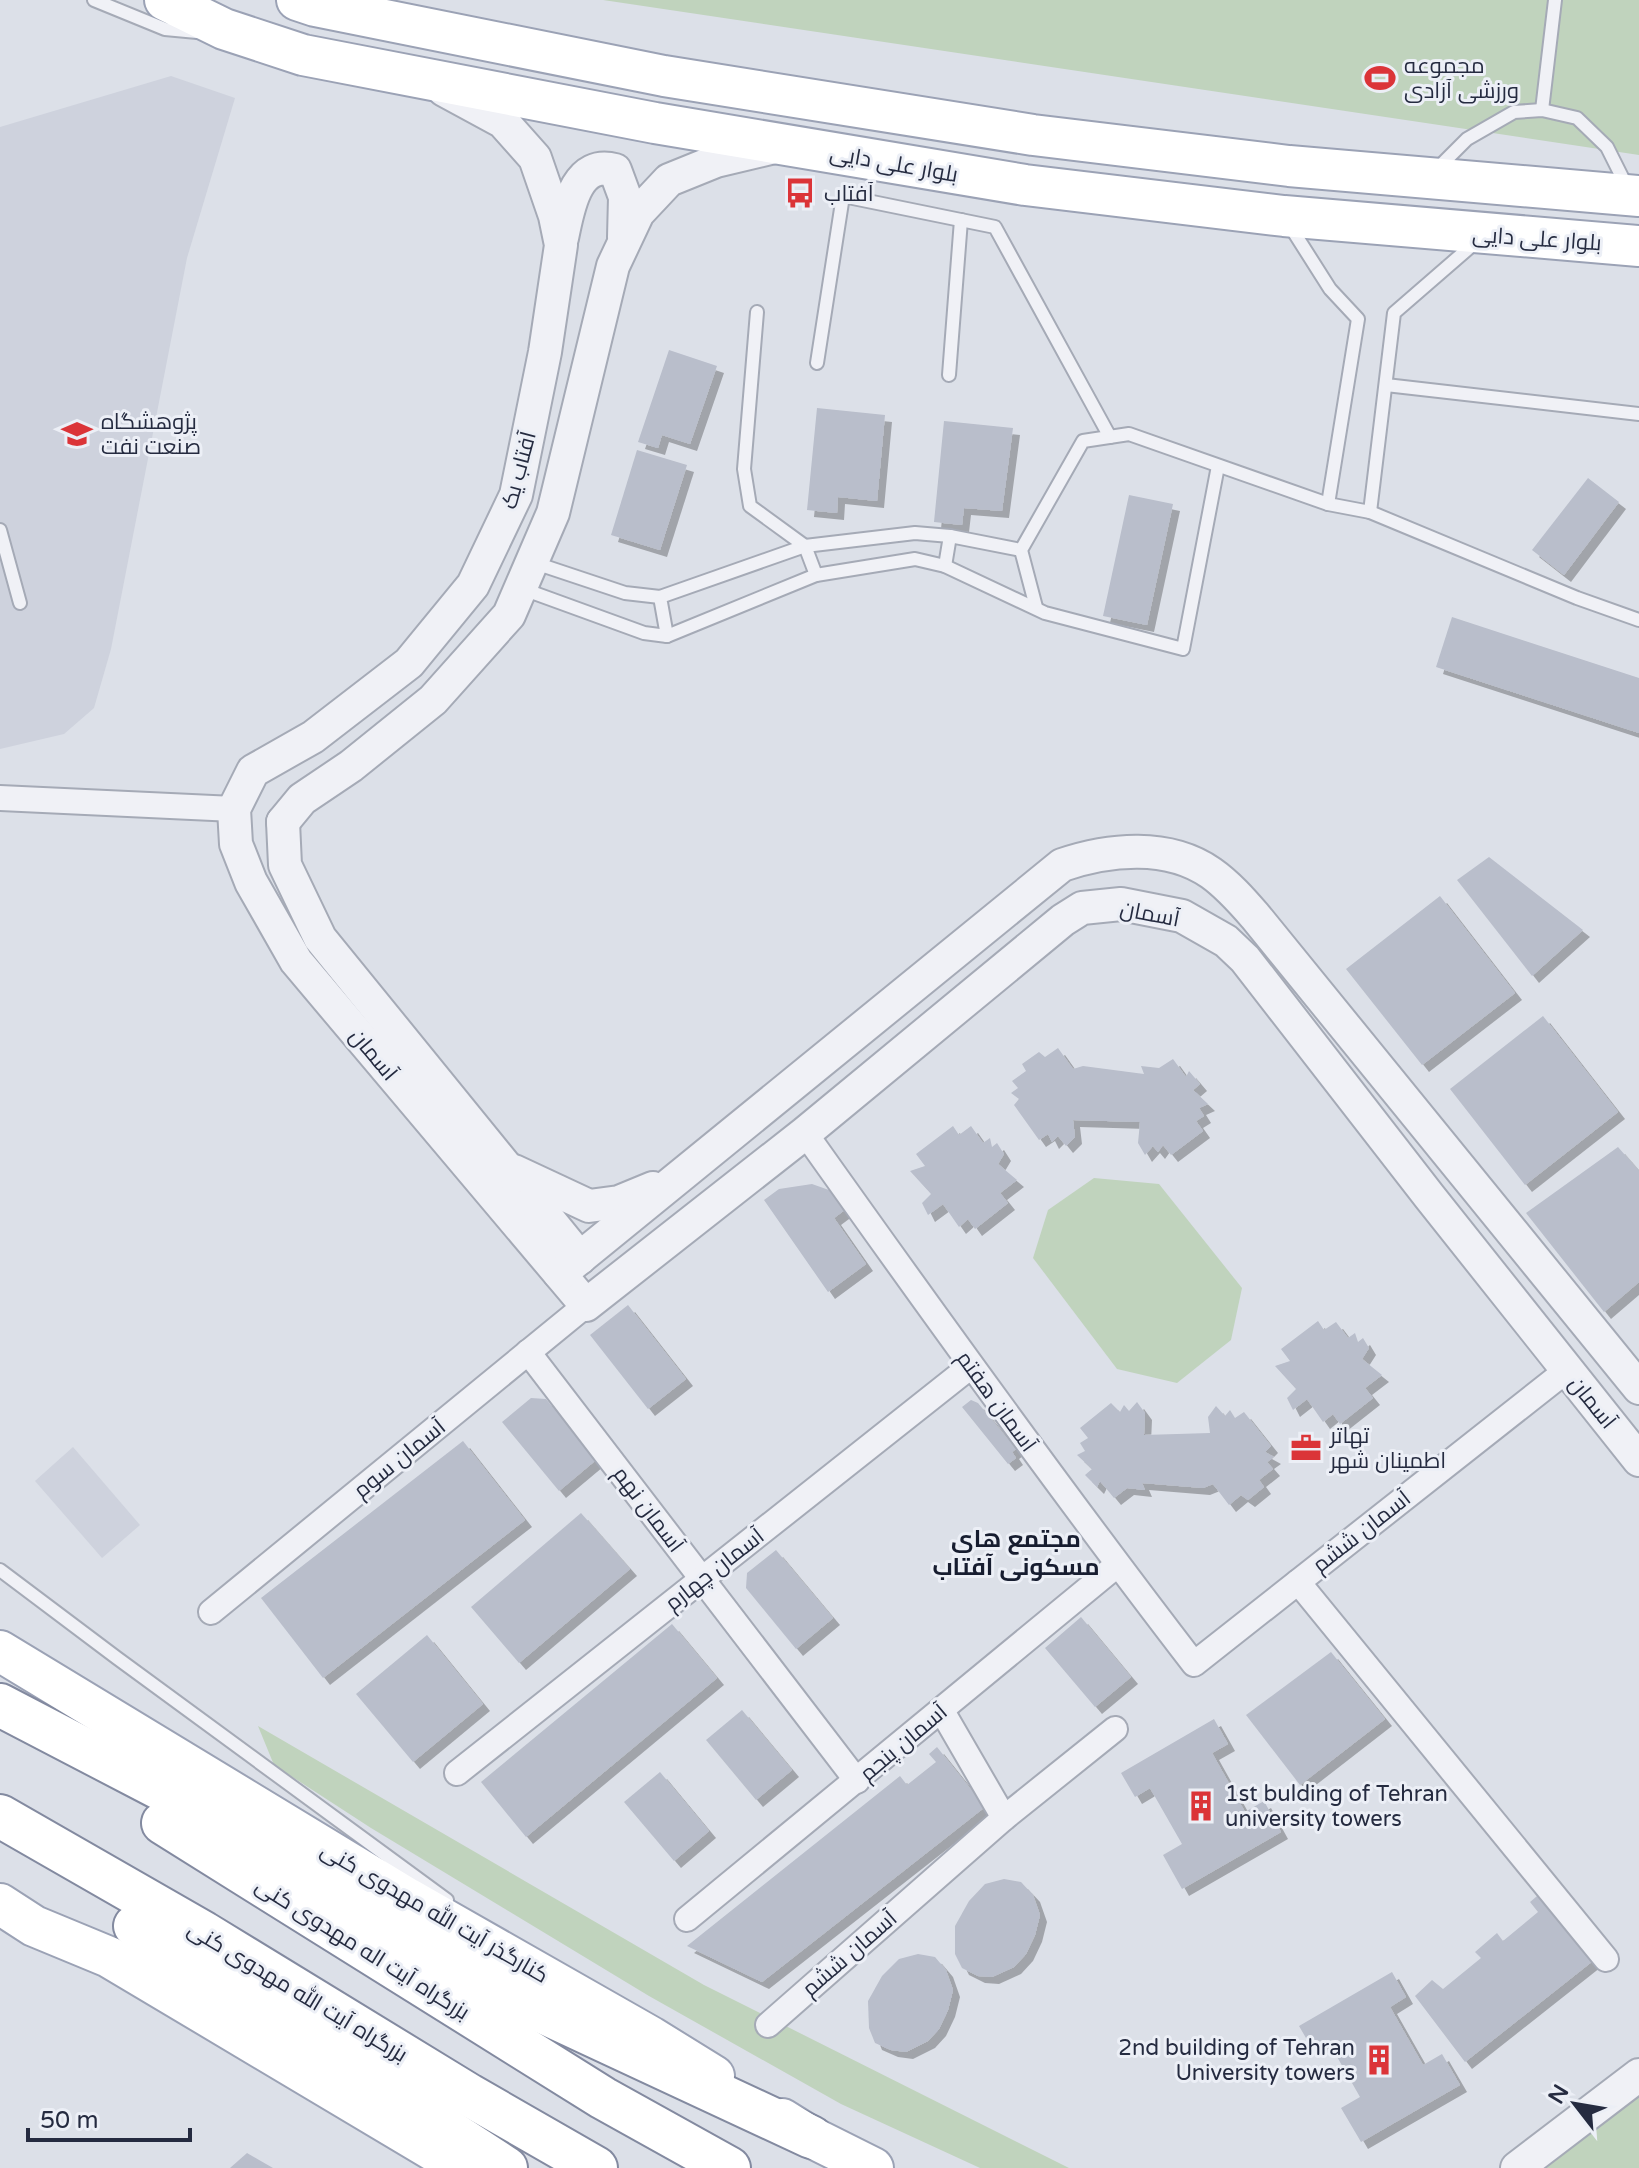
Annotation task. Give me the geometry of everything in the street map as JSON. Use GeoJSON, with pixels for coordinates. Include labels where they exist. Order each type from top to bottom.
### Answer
{"type":"FeatureCollection","features":[{"type":"Feature","properties":{"kind":"highway"},"geometry":{"type":"LineString","coordinates":[[0,1705],[163,1790],[519,2001],[811,2137]]}},
{"type":"Feature","properties":{"kind":"highway","name":"بزرگراه آیت اله مهدوی کنی"},"geometry":{"type":"LineString","coordinates":[[0,1721],[603,2098],[729,2168]]}},
{"type":"Feature","properties":{"kind":"highway"},"geometry":{"type":"LineString","coordinates":[[4,1818],[103,1906],[221,1979],[506,2168]]}},
{"type":"Feature","properties":{"kind":"highway","name":"بزرگراه آیت الله مهدوی کنی"},"geometry":{"type":"LineString","coordinates":[[4,1818],[204,1933],[469,2095],[596,2168]]}},
{"type":"Feature","properties":{"kind":"main road","name":"بلوار علی دایی"},"geometry":{"type":"LineString","coordinates":[[165,0],[224,29],[303,55],[655,123],[1025,185],[1284,216],[1639,246]]}},
{"type":"Feature","properties":{"kind":"main road"},"geometry":{"type":"LineString","coordinates":[[297,0],[664,76],[1018,133],[1289,166],[1635,196]]}},
{"type":"Feature","properties":{"kind":"main road","name":"کنارگذر آیت الله مهدوی کنی"},"geometry":{"type":"LineString","coordinates":[[0,1651],[407,1898],[651,2037],[811,2137],[873,2168]]}},
{"type":"Feature","properties":{"kind":"main road"},"geometry":{"type":"LineString","coordinates":[[0,1904],[34,1926],[109,1957],[463,2168]]}},
{"type":"Feature","properties":{"kind":"street","name":"آفتاب یک"},"geometry":{"type":"LineString","coordinates":[[234,809],[253,771],[313,737],[409,663],[473,585],[516,495],[545,352],[561,245],[555,216],[535,158],[503,122],[424,79]]}},
{"type":"Feature","properties":{"kind":"street","name":"آفتاب یک"},"geometry":{"type":"LineString","coordinates":[[283,822],[302,799],[351,766],[433,700],[509,615],[553,513],[613,266],[638,213],[669,180],[716,161],[786,145]]}},
{"type":"Feature","properties":{"kind":"street"},"geometry":{"type":"LineString","coordinates":[[561,245],[577,187],[590,170],[604,167],[615,170],[625,197],[623,244]]}},
{"type":"Feature","properties":{"kind":"street"},"geometry":{"type":"LineString","coordinates":[[0,798],[234,809],[283,822]]}},
{"type":"Feature","properties":{"kind":"street","name":"آسمان"},"geometry":{"type":"LineString","coordinates":[[234,809],[236,844],[251,882],[296,961],[570,1266]]}},
{"type":"Feature","properties":{"kind":"street","name":"آسمان"},"geometry":{"type":"LineString","coordinates":[[283,822],[285,865],[320,938],[507,1168],[570,1266],[586,1305],[805,1133],[1063,920],[1082,908],[1121,904],[1182,916],[1226,941],[1245,959],[1639,1460]]}},
{"type":"Feature","properties":{"kind":"street","name":"آسمان"},"geometry":{"type":"LineString","coordinates":[[570,1266],[1062,865],[1117,851],[1182,858],[1211,872],[1255,916],[1639,1388]]}},
{"type":"Feature","properties":{"kind":"street","name":"آسمان هفتم"},"geometry":{"type":"LineString","coordinates":[[805,1133],[971,1366],[1194,1664]]}},
{"type":"Feature","properties":{"kind":"street"},"geometry":{"type":"LineString","coordinates":[[507,1168],[589,1206],[619,1202],[678,1178]]}},
{"type":"Feature","properties":{"kind":"street","name":"آسمان سوم"},"geometry":{"type":"LineString","coordinates":[[211,1612],[586,1305]]}},
{"type":"Feature","properties":{"kind":"street","name":"آسمان نهم"},"geometry":{"type":"LineString","coordinates":[[528,1352],[857,1781]]}},
{"type":"Feature","properties":{"kind":"street","name":"آسمان چهارم"},"geometry":{"type":"LineString","coordinates":[[457,1773],[971,1366]]}},
{"type":"Feature","properties":{"kind":"street","name":"آسمان ششم"},"geometry":{"type":"LineString","coordinates":[[1194,1664],[1567,1370]]}},
{"type":"Feature","properties":{"kind":"street","name":"آسمان پنجم"},"geometry":{"type":"LineString","coordinates":[[687,1919],[1117,1565]]}},
{"type":"Feature","properties":{"kind":"street"},"geometry":{"type":"LineString","coordinates":[[1298,1582],[1606,1959]]}},
{"type":"Feature","properties":{"kind":"street"},"geometry":{"type":"LineString","coordinates":[[942,1711],[1004,1818]]}},
{"type":"Feature","properties":{"kind":"street","name":"آسمان ششم"},"geometry":{"type":"LineString","coordinates":[[768,2025],[1004,1818],[1115,1729]]}},
{"type":"Feature","properties":{"kind":"street"},"geometry":{"type":"LineString","coordinates":[[1517,2168],[1639,2075]]}},
{"type":"Feature","properties":{"kind":"lane"},"geometry":{"type":"LineString","coordinates":[[94,0],[165,29],[253,38]]}},
{"type":"Feature","properties":{"kind":"lane"},"geometry":{"type":"LineString","coordinates":[[1542,110],[1555,0]]}},
{"type":"Feature","properties":{"kind":"lane"},"geometry":{"type":"LineString","coordinates":[[1428,178],[1467,139],[1514,112],[1542,110],[1577,118],[1607,147],[1635,196]]}},
{"type":"Feature","properties":{"kind":"lane"},"geometry":{"type":"LineString","coordinates":[[817,363],[843,196],[995,227],[1110,437]]}},
{"type":"Feature","properties":{"kind":"lane"},"geometry":{"type":"LineString","coordinates":[[1284,216],[1330,289],[1358,319],[1328,504]]}},
{"type":"Feature","properties":{"kind":"lane"},"geometry":{"type":"LineString","coordinates":[[949,375],[961,220]]}},
{"type":"Feature","properties":{"kind":"lane"},"geometry":{"type":"LineString","coordinates":[[1370,512],[1394,313],[1484,234]]}},
{"type":"Feature","properties":{"kind":"lane"},"geometry":{"type":"LineString","coordinates":[[757,312],[744,469],[750,506],[805,546],[816,575]]}},
{"type":"Feature","properties":{"kind":"lane"},"geometry":{"type":"LineString","coordinates":[[1386,385],[1639,414]]}},
{"type":"Feature","properties":{"kind":"lane"},"geometry":{"type":"LineString","coordinates":[[1036,607],[1021,550],[1083,441],[1129,434],[1328,504],[1370,512],[1577,598],[1639,620]]}},
{"type":"Feature","properties":{"kind":"lane"},"geometry":{"type":"LineString","coordinates":[[526,575],[644,633],[667,636],[816,575],[915,559],[945,566],[1045,613],[1183,649],[1218,466]]}},
{"type":"Feature","properties":{"kind":"lane"},"geometry":{"type":"LineString","coordinates":[[0,530],[20,603]]}},
{"type":"Feature","properties":{"kind":"lane"},"geometry":{"type":"LineString","coordinates":[[526,575],[660,597],[805,546],[915,533],[950,536],[1021,550]]}},
{"type":"Feature","properties":{"kind":"lane"},"geometry":{"type":"LineString","coordinates":[[945,566],[950,536]]}},
{"type":"Feature","properties":{"kind":"lane"},"geometry":{"type":"LineString","coordinates":[[660,597],[667,636]]}},
{"type":"Feature","properties":{"kind":"lane"},"geometry":{"type":"LineString","coordinates":[[0,1570],[456,1906]]}},
{"type":"Feature","properties":{"kind":"lane"},"geometry":{"type":"LineString","coordinates":[[469,1916],[494,1947]]}},
{"type":"Feature","properties":{"kind":"shaded area","name":"پژوهشگاه صنعت نفت"},"geometry":{"type":"Polygon","coordinates":[[[171,76],[235,98],[187,258],[111,649],[94,708],[64,734],[0,749],[0,127],[171,76]]]}},
{"type":"Feature","properties":{"kind":"shaded area"},"geometry":{"type":"Polygon","coordinates":[[[73,1447],[140,1525],[102,1558],[35,1481],[73,1447]]]}},
{"type":"Feature","properties":{"kind":"green space","name":"مجموعه ورزشی آزادی"},"geometry":{"type":"Polygon","coordinates":[[[603,0],[1639,0],[1639,155],[603,0]]]}},
{"type":"Feature","properties":{"kind":"green space"},"geometry":{"type":"Polygon","coordinates":[[[1094,1178],[1159,1184],[1242,1288],[1231,1340],[1177,1383],[1117,1369],[1033,1258],[1048,1210],[1094,1178]]]}},
{"type":"Feature","properties":{"kind":"green space"},"geometry":{"type":"Polygon","coordinates":[[[258,1726],[704,1985],[1069,2168],[980,2168],[841,2104],[649,1996],[371,1828],[274,1765],[258,1726]]]}},
{"type":"Feature","properties":{"kind":"green space"},"geometry":{"type":"Polygon","coordinates":[[[1639,2084],[1639,2168],[1532,2168],[1639,2084]]]}},
{"type":"Feature","properties":{"kind":"building"},"geometry":{"type":"Polygon","coordinates":[[[669,350],[717,366],[690,444],[662,435],[658,448],[638,442],[669,350]]]}},
{"type":"Feature","properties":{"kind":"building"},"geometry":{"type":"Polygon","coordinates":[[[817,408],[885,415],[877,501],[838,497],[837,513],[807,510],[817,408]]]}},
{"type":"Feature","properties":{"kind":"building"},"geometry":{"type":"Polygon","coordinates":[[[944,421],[1013,428],[1002,511],[964,508],[962,525],[934,522],[944,421]]]}},
{"type":"Feature","properties":{"kind":"building"},"geometry":{"type":"Polygon","coordinates":[[[637,450],[687,465],[660,550],[611,535],[637,450]]]}},
{"type":"Feature","properties":{"kind":"building"},"geometry":{"type":"Polygon","coordinates":[[[1588,478],[1619,502],[1564,575],[1532,550],[1588,478]]]}},
{"type":"Feature","properties":{"kind":"building"},"geometry":{"type":"Polygon","coordinates":[[[1129,495],[1173,504],[1147,625],[1103,616],[1129,495]]]}},
{"type":"Feature","properties":{"kind":"building"},"geometry":{"type":"Polygon","coordinates":[[[1452,617],[1639,678],[1639,733],[1436,667],[1452,617]]]}},
{"type":"Feature","properties":{"kind":"building"},"geometry":{"type":"Polygon","coordinates":[[[1489,857],[1583,930],[1532,976],[1457,880],[1489,857]]]}},
{"type":"Feature","properties":{"kind":"building"},"geometry":{"type":"Polygon","coordinates":[[[1440,896],[1515,993],[1422,1065],[1346,969],[1440,896]]]}},
{"type":"Feature","properties":{"kind":"building"},"geometry":{"type":"Polygon","coordinates":[[[1543,1016],[1618,1112],[1525,1185],[1450,1089],[1543,1016]]]}},
{"type":"Feature","properties":{"kind":"building"},"geometry":{"type":"Polygon","coordinates":[[[1058,1048],[1073,1069],[1083,1066],[1144,1074],[1141,1066],[1159,1068],[1173,1059],[1186,1077],[1189,1071],[1200,1084],[1193,1090],[1208,1104],[1199,1108],[1204,1116],[1196,1121],[1203,1131],[1171,1155],[1163,1145],[1158,1152],[1153,1146],[1145,1155],[1138,1143],[1140,1122],[1073,1120],[1075,1137],[1066,1146],[1058,1136],[1052,1142],[1048,1134],[1039,1140],[1014,1105],[1019,1099],[1011,1093],[1018,1088],[1012,1081],[1026,1071],[1022,1064],[1039,1052],[1045,1057],[1058,1048]]]}},
{"type":"Feature","properties":{"kind":"building"},"geometry":{"type":"Polygon","coordinates":[[[953,1126],[959,1135],[971,1126],[983,1143],[990,1138],[992,1147],[997,1143],[1004,1154],[998,1164],[1017,1180],[1000,1193],[1008,1203],[975,1229],[968,1219],[959,1227],[943,1204],[928,1215],[922,1203],[931,1194],[910,1171],[925,1166],[916,1154],[953,1126]]]}},
{"type":"Feature","properties":{"kind":"building"},"geometry":{"type":"Polygon","coordinates":[[[1618,1147],[1639,1171],[1639,1282],[1604,1312],[1526,1213],[1618,1147]]]}},
{"type":"Feature","properties":{"kind":"building"},"geometry":{"type":"Polygon","coordinates":[[[812,1184],[843,1195],[850,1206],[834,1218],[866,1264],[828,1292],[764,1200],[779,1189],[812,1184]]]}},
{"type":"Feature","properties":{"kind":"building"},"geometry":{"type":"Polygon","coordinates":[[[628,1305],[686,1379],[648,1409],[590,1335],[628,1305]]]}},
{"type":"Feature","properties":{"kind":"building"},"geometry":{"type":"Polygon","coordinates":[[[1318,1321],[1324,1330],[1336,1322],[1348,1338],[1355,1333],[1358,1342],[1363,1338],[1369,1348],[1362,1359],[1382,1375],[1365,1388],[1373,1398],[1340,1424],[1333,1414],[1323,1422],[1307,1399],[1293,1410],[1287,1398],[1296,1389],[1275,1366],[1290,1361],[1281,1349],[1318,1321]]]}},
{"type":"Feature","properties":{"kind":"building"},"geometry":{"type":"Polygon","coordinates":[[[531,1398],[546,1399],[596,1460],[559,1491],[502,1422],[531,1398]]]}},
{"type":"Feature","properties":{"kind":"building"},"geometry":{"type":"Polygon","coordinates":[[[971,1400],[978,1403],[1016,1449],[1012,1452],[1016,1458],[1008,1464],[962,1407],[971,1400]]]}},
{"type":"Feature","properties":{"kind":"building"},"geometry":{"type":"Polygon","coordinates":[[[1137,1402],[1145,1413],[1144,1435],[1210,1433],[1208,1417],[1216,1406],[1225,1416],[1230,1410],[1235,1418],[1244,1412],[1271,1446],[1265,1452],[1274,1457],[1267,1462],[1273,1469],[1259,1480],[1264,1487],[1248,1500],[1241,1495],[1229,1505],[1213,1484],[1203,1488],[1142,1483],[1145,1490],[1127,1488],[1114,1498],[1100,1481],[1097,1487],[1085,1475],[1092,1469],[1077,1455],[1085,1451],[1080,1443],[1088,1438],[1080,1428],[1111,1403],[1120,1412],[1124,1405],[1129,1411],[1137,1402]]]}},
{"type":"Feature","properties":{"kind":"building"},"geometry":{"type":"Polygon","coordinates":[[[463,1441],[525,1520],[323,1678],[261,1598],[463,1441]]]}},
{"type":"Feature","properties":{"kind":"building"},"geometry":{"type":"Polygon","coordinates":[[[581,1513],[630,1569],[519,1663],[471,1607],[581,1513]]]}},
{"type":"Feature","properties":{"kind":"building"},"geometry":{"type":"Polygon","coordinates":[[[776,1550],[833,1618],[796,1649],[746,1588],[747,1573],[776,1550]]]}},
{"type":"Feature","properties":{"kind":"building"},"geometry":{"type":"Polygon","coordinates":[[[1081,1617],[1131,1677],[1095,1707],[1045,1648],[1081,1617]]]}},
{"type":"Feature","properties":{"kind":"building"},"geometry":{"type":"Polygon","coordinates":[[[672,1624],[717,1678],[526,1837],[481,1782],[672,1624]]]}},
{"type":"Feature","properties":{"kind":"building"},"geometry":{"type":"Polygon","coordinates":[[[427,1635],[483,1704],[413,1762],[356,1694],[427,1635]]]}},
{"type":"Feature","properties":{"kind":"building"},"geometry":{"type":"Polygon","coordinates":[[[1331,1652],[1385,1719],[1300,1785],[1246,1715],[1331,1652]]]}},
{"type":"Feature","properties":{"kind":"building"},"geometry":{"type":"Polygon","coordinates":[[[742,1710],[792,1770],[756,1800],[706,1740],[742,1710]]]}},
{"type":"Feature","properties":{"kind":"building","name":"1st bulding of Tehran university towers"},"geometry":{"type":"Polygon","coordinates":[[[1214,1719],[1228,1744],[1212,1753],[1245,1812],[1264,1801],[1281,1832],[1182,1889],[1163,1855],[1182,1844],[1150,1788],[1135,1797],[1121,1773],[1214,1719]]]}},
{"type":"Feature","properties":{"kind":"building"},"geometry":{"type":"Polygon","coordinates":[[[937,1747],[985,1807],[762,1982],[687,1946],[900,1776],[907,1785],[936,1762],[929,1754],[937,1747]]]}},
{"type":"Feature","properties":{"kind":"building"},"geometry":{"type":"Polygon","coordinates":[[[660,1772],[709,1831],[674,1861],[624,1802],[660,1772]]]}},
{"type":"Feature","properties":{"kind":"building"},"geometry":{"type":"Polygon","coordinates":[[[1004,1879],[1021,1882],[1033,1895],[1040,1915],[1035,1935],[1026,1954],[1014,1967],[992,1977],[978,1976],[962,1968],[955,1954],[955,1926],[969,1901],[985,1884],[1004,1879]]]}},
{"type":"Feature","properties":{"kind":"building"},"geometry":{"type":"Polygon","coordinates":[[[1555,1881],[1608,1949],[1465,2062],[1415,1996],[1432,1980],[1443,1989],[1481,1958],[1475,1952],[1497,1933],[1503,1941],[1538,1912],[1530,1902],[1555,1881]]]}},
{"type":"Feature","properties":{"kind":"building"},"geometry":{"type":"Polygon","coordinates":[[[918,1954],[935,1957],[946,1970],[953,1990],[948,2010],[939,2029],[928,2041],[906,2052],[891,2050],[875,2043],[869,2028],[868,2001],[882,1976],[899,1959],[918,1954]]]}},
{"type":"Feature","properties":{"kind":"building","name":"2nd building of Tehran University towers"},"geometry":{"type":"Polygon","coordinates":[[[1392,1972],[1406,1997],[1390,2007],[1423,2065],[1442,2054],[1460,2085],[1361,2142],[1341,2108],[1360,2097],[1328,2041],[1313,2050],[1299,2026],[1392,1972]]]}},
{"type":"Feature","properties":{"kind":"building"},"geometry":{"type":"Polygon","coordinates":[[[247,2153],[273,2168],[230,2168],[247,2153]]]}},
{"type":"Feature","properties":{"kind":"place","name":"مجموعه ورزشی آزادی"},"geometry":{"type":"Point","coordinates":[1380,78]}},
{"type":"Feature","properties":{"kind":"place","name":"آفتاب"},"geometry":{"type":"Point","coordinates":[800,193]}},
{"type":"Feature","properties":{"kind":"place","name":"پژوهشگاه صنعت نفت"},"geometry":{"type":"Point","coordinates":[77,434]}},
{"type":"Feature","properties":{"kind":"place","name":"تهاتر اطمینان شهر"},"geometry":{"type":"Point","coordinates":[1306,1448]}},
{"type":"Feature","properties":{"kind":"place","name":"1st bulding of Tehran university towers"},"geometry":{"type":"Point","coordinates":[1201,1806]}},
{"type":"Feature","properties":{"kind":"place","name":"2nd building of Tehran University towers"},"geometry":{"type":"Point","coordinates":[1379,2060]}},
{"type":"Feature","properties":{"kind":"district","name":"مجتمع های مسکونی آفتاب"},"geometry":{"type":"Point","coordinates":[1016,1553]}}]}
